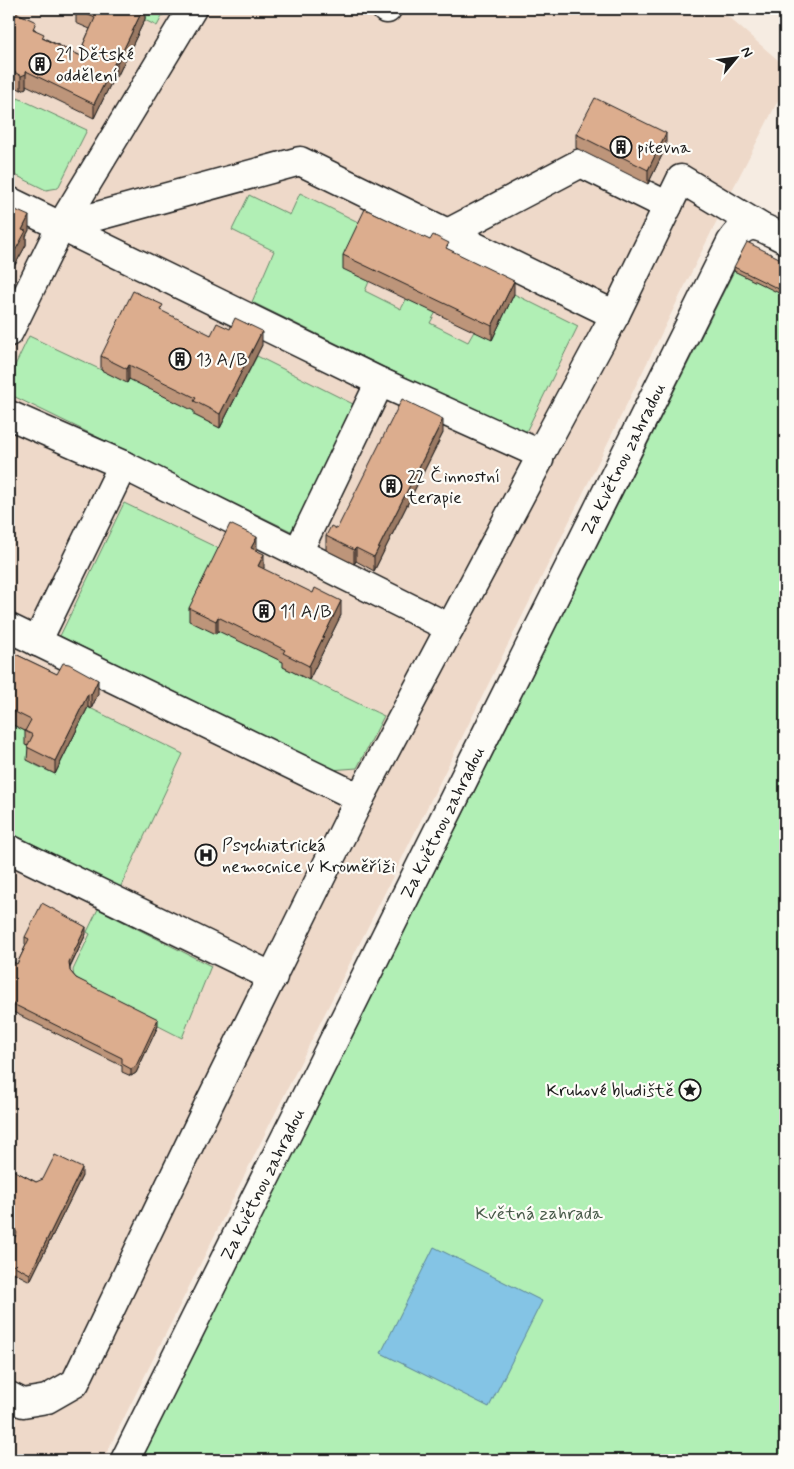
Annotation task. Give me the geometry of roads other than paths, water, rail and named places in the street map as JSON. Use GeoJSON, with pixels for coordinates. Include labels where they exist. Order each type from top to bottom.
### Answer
{"type":"FeatureCollection","features":[{"type":"Feature","properties":{"kind":"street"},"geometry":{"type":"LineString","coordinates":[[9,332],[61,226],[192,9]]}},
{"type":"Feature","properties":{"kind":"street"},"geometry":{"type":"LineString","coordinates":[[61,226],[300,161],[615,315]]}},
{"type":"Feature","properties":{"kind":"street"},"geometry":{"type":"LineString","coordinates":[[448,233],[581,163],[668,206]]}},
{"type":"Feature","properties":{"kind":"street"},"geometry":{"type":"LineString","coordinates":[[9,1396],[23,1403],[47,1399],[75,1383],[360,798],[615,315],[681,179],[785,240]]}},
{"type":"Feature","properties":{"kind":"street"},"geometry":{"type":"LineString","coordinates":[[9,201],[380,382],[540,454]]}},
{"type":"Feature","properties":{"kind":"street","name":"Za Květnou zahradou"},"geometry":{"type":"LineString","coordinates":[[124,1460],[732,242],[740,230],[750,225],[759,226]]}},
{"type":"Feature","properties":{"kind":"street"},"geometry":{"type":"LineString","coordinates":[[298,552],[380,382]]}},
{"type":"Feature","properties":{"kind":"street"},"geometry":{"type":"LineString","coordinates":[[9,415],[123,465],[450,628]]}},
{"type":"Feature","properties":{"kind":"street"},"geometry":{"type":"LineString","coordinates":[[37,642],[123,465]]}},
{"type":"Feature","properties":{"kind":"street"},"geometry":{"type":"LineString","coordinates":[[9,628],[360,798]]}},
{"type":"Feature","properties":{"kind":"street"},"geometry":{"type":"LineString","coordinates":[[9,848],[273,977]]}},
{"type":"Feature","properties":{"kind":"water"},"geometry":{"type":"Polygon","coordinates":[[[434,1247],[542,1301],[489,1407],[381,1353],[434,1247]]]}},
{"type":"Feature","properties":{"kind":"place","name":"21 Dětské oddělení"},"geometry":{"type":"Point","coordinates":[40,64]}},
{"type":"Feature","properties":{"kind":"place","name":"pitevna"},"geometry":{"type":"Point","coordinates":[621,147]}},
{"type":"Feature","properties":{"kind":"place","name":"13 A/B"},"geometry":{"type":"Point","coordinates":[180,359]}},
{"type":"Feature","properties":{"kind":"place","name":"22 Činnostní terapie"},"geometry":{"type":"Point","coordinates":[391,486]}},
{"type":"Feature","properties":{"kind":"place","name":"11 A/B"},"geometry":{"type":"Point","coordinates":[264,611]}},
{"type":"Feature","properties":{"kind":"place","name":"Psychiatrická nemocnice v Kroměříži"},"geometry":{"type":"Point","coordinates":[206,855]}},
{"type":"Feature","properties":{"kind":"place","name":"Kruhové bludiště"},"geometry":{"type":"Point","coordinates":[690,1090]}},
{"type":"Feature","properties":{"kind":"park label","name":"Květná zahrada"},"geometry":{"type":"Point","coordinates":[539,1213]}}]}
